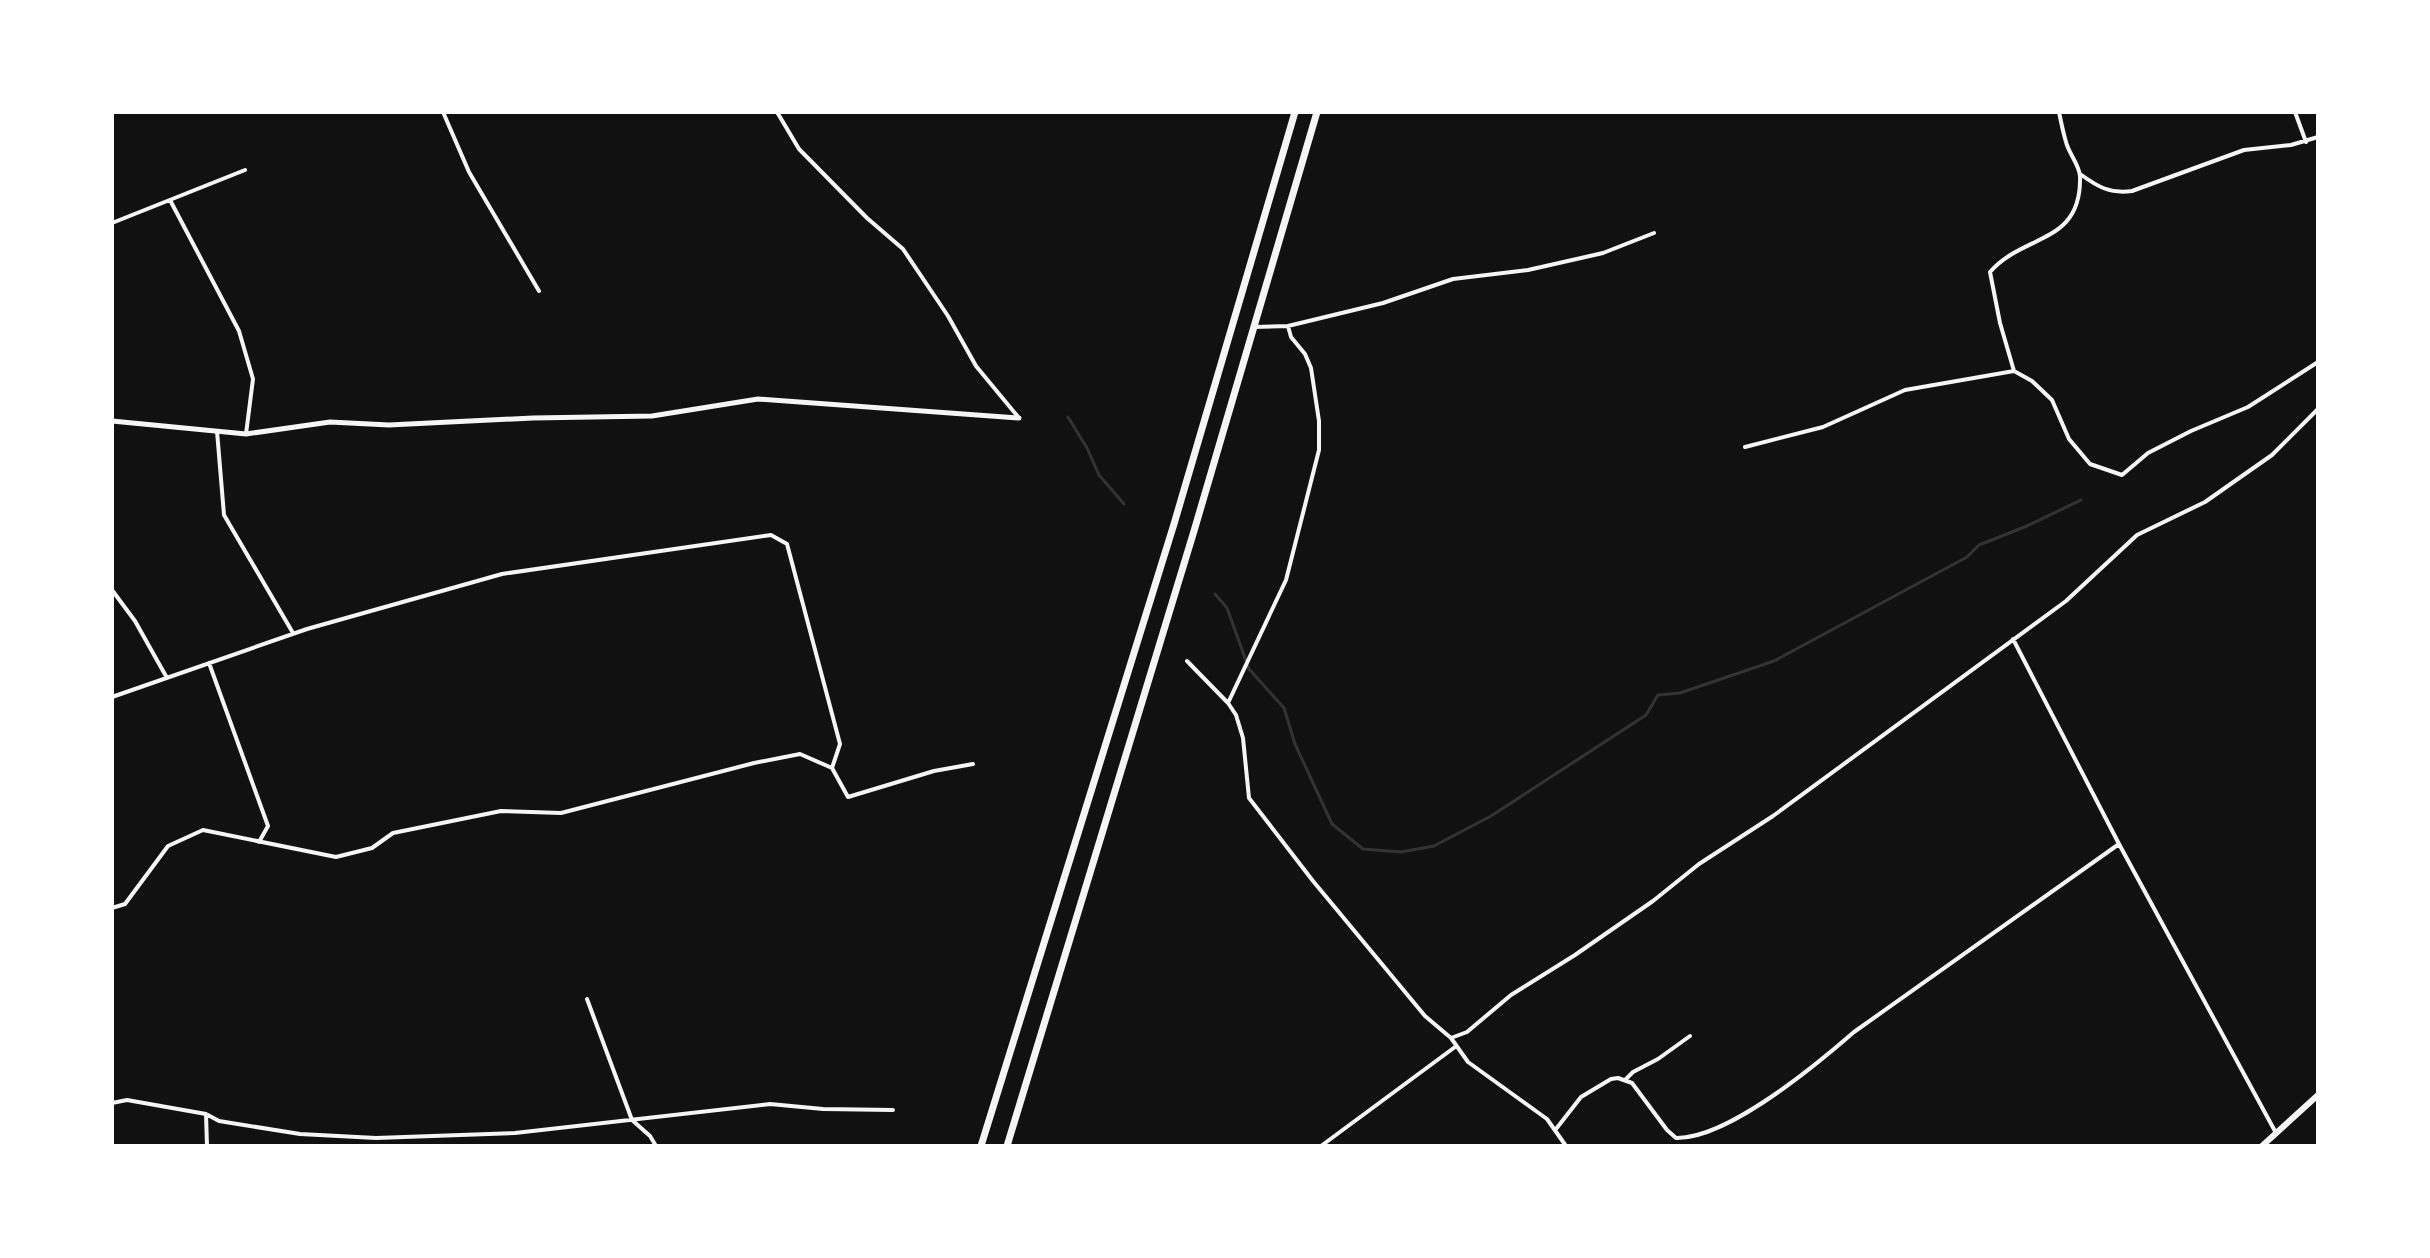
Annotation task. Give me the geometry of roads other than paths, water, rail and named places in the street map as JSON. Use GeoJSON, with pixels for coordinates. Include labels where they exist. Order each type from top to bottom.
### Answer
{"type":"FeatureCollection","features":[{"type":"Feature","properties":{"kind":"highway"},"geometry":{"type":"LineString","coordinates":[[981,1146],[1174,524],[1295,112]]}},
{"type":"Feature","properties":{"kind":"highway"},"geometry":{"type":"LineString","coordinates":[[1007,1146],[1194,531],[1317,112]]}},
{"type":"Feature","properties":{"kind":"main road"},"geometry":{"type":"LineString","coordinates":[[2262,1146],[2318,1095]]}},
{"type":"Feature","properties":{"kind":"street"},"geometry":{"type":"LineString","coordinates":[[443,112],[469,172],[539,291]]}},
{"type":"Feature","properties":{"kind":"street"},"geometry":{"type":"LineString","coordinates":[[777,112],[799,149],[867,218],[903,249],[948,316],[976,366],[1019,418]]}},
{"type":"Feature","properties":{"kind":"street"},"geometry":{"type":"LineString","coordinates":[[2014,371],[1990,272],[2000,260],[2065,225],[2075,212],[2080,174],[2066,142],[2059,112]]}},
{"type":"Feature","properties":{"kind":"street"},"geometry":{"type":"LineString","coordinates":[[2295,112],[2306,142]]}},
{"type":"Feature","properties":{"kind":"street"},"geometry":{"type":"LineString","coordinates":[[2080,174],[2103,190],[2116,193],[2132,191],[2244,150],[2306,142],[2318,137]]}},
{"type":"Feature","properties":{"kind":"street"},"geometry":{"type":"LineString","coordinates":[[112,223],[245,170]]}},
{"type":"Feature","properties":{"kind":"street"},"geometry":{"type":"LineString","coordinates":[[170,200],[239,331],[253,379],[246,434]]}},
{"type":"Feature","properties":{"kind":"street"},"geometry":{"type":"LineString","coordinates":[[1253,327],[1288,326],[1383,303],[1453,279],[1528,270],[1603,253],[1654,233]]}},
{"type":"Feature","properties":{"kind":"street"},"geometry":{"type":"LineString","coordinates":[[1228,703],[1286,580],[1319,450],[1319,421],[1311,368],[1305,354],[1291,337],[1288,326]]}},
{"type":"Feature","properties":{"kind":"street"},"geometry":{"type":"LineString","coordinates":[[1745,447],[1823,427],[1905,390],[2014,371],[2032,381],[2052,400],[2069,439],[2090,464],[2122,475],[2148,453],[2248,407],[2318,362]]}},
{"type":"Feature","properties":{"kind":"street"},"geometry":{"type":"LineString","coordinates":[[112,421],[246,434],[330,422],[389,425],[652,416],[758,399],[1019,418]]}},
{"type":"Feature","properties":{"kind":"street"},"geometry":{"type":"LineString","coordinates":[[1451,1038],[1467,1032],[1511,995],[1575,955],[1653,901],[1699,864],[1773,816],[2066,601],[2137,535],[2205,502],[2272,455],[2318,409]]}},
{"type":"Feature","properties":{"kind":"street"},"geometry":{"type":"LineString","coordinates":[[217,431],[224,515],[293,633]]}},
{"type":"Feature","properties":{"kind":"street"},"geometry":{"type":"LineString","coordinates":[[112,697],[293,633],[502,574],[771,535],[787,544],[836,728],[840,744],[832,768]]}},
{"type":"Feature","properties":{"kind":"street"},"geometry":{"type":"LineString","coordinates":[[112,590],[135,621],[167,678]]}},
{"type":"Feature","properties":{"kind":"street"},"geometry":{"type":"LineString","coordinates":[[2013,639],[2119,844],[2276,1133]]}},
{"type":"Feature","properties":{"kind":"street"},"geometry":{"type":"LineString","coordinates":[[1187,661],[1236,715],[1243,738],[1249,798],[1425,1016],[1451,1038],[1468,1062],[1537,1111],[1556,1129],[1566,1146]]}},
{"type":"Feature","properties":{"kind":"street"},"geometry":{"type":"LineString","coordinates":[[209,663],[268,826],[259,842]]}},
{"type":"Feature","properties":{"kind":"street"},"geometry":{"type":"LineString","coordinates":[[112,908],[125,904],[168,846],[203,830],[336,857],[372,848],[393,833],[501,811],[561,813],[800,754],[832,768],[848,797],[934,771],[973,764]]}},
{"type":"Feature","properties":{"kind":"street"},"geometry":{"type":"LineString","coordinates":[[1556,1129],[1581,1097],[1611,1079],[1626,1079],[1632,1083],[1676,1138],[1690,1137],[1734,1119],[1789,1085],[1854,1032],[2119,844]]}},
{"type":"Feature","properties":{"kind":"street"},"geometry":{"type":"LineString","coordinates":[[587,999],[632,1120],[656,1146]]}},
{"type":"Feature","properties":{"kind":"street"},"geometry":{"type":"LineString","coordinates":[[1626,1079],[1690,1036]]}},
{"type":"Feature","properties":{"kind":"street"},"geometry":{"type":"LineString","coordinates":[[1321,1146],[1455,1047]]}},
{"type":"Feature","properties":{"kind":"street"},"geometry":{"type":"LineString","coordinates":[[112,1103],[127,1100],[206,1114],[219,1121],[300,1134],[376,1138],[515,1133],[770,1104],[823,1109],[893,1110]]}},
{"type":"Feature","properties":{"kind":"street"},"geometry":{"type":"LineString","coordinates":[[206,1114],[207,1146]]}},
{"type":"Feature","properties":{"kind":"waterway"},"geometry":{"type":"LineString","coordinates":[[1068,417],[1099,475],[1124,504]]}},
{"type":"Feature","properties":{"kind":"waterway"},"geometry":{"type":"LineString","coordinates":[[1215,594],[1227,608],[1249,669],[1284,708],[1295,744],[1332,824],[1363,849],[1401,852],[1434,846],[1491,816],[1646,715],[1658,695],[1680,693],[1774,661],[1967,557],[1979,545],[2081,500]]}}]}
